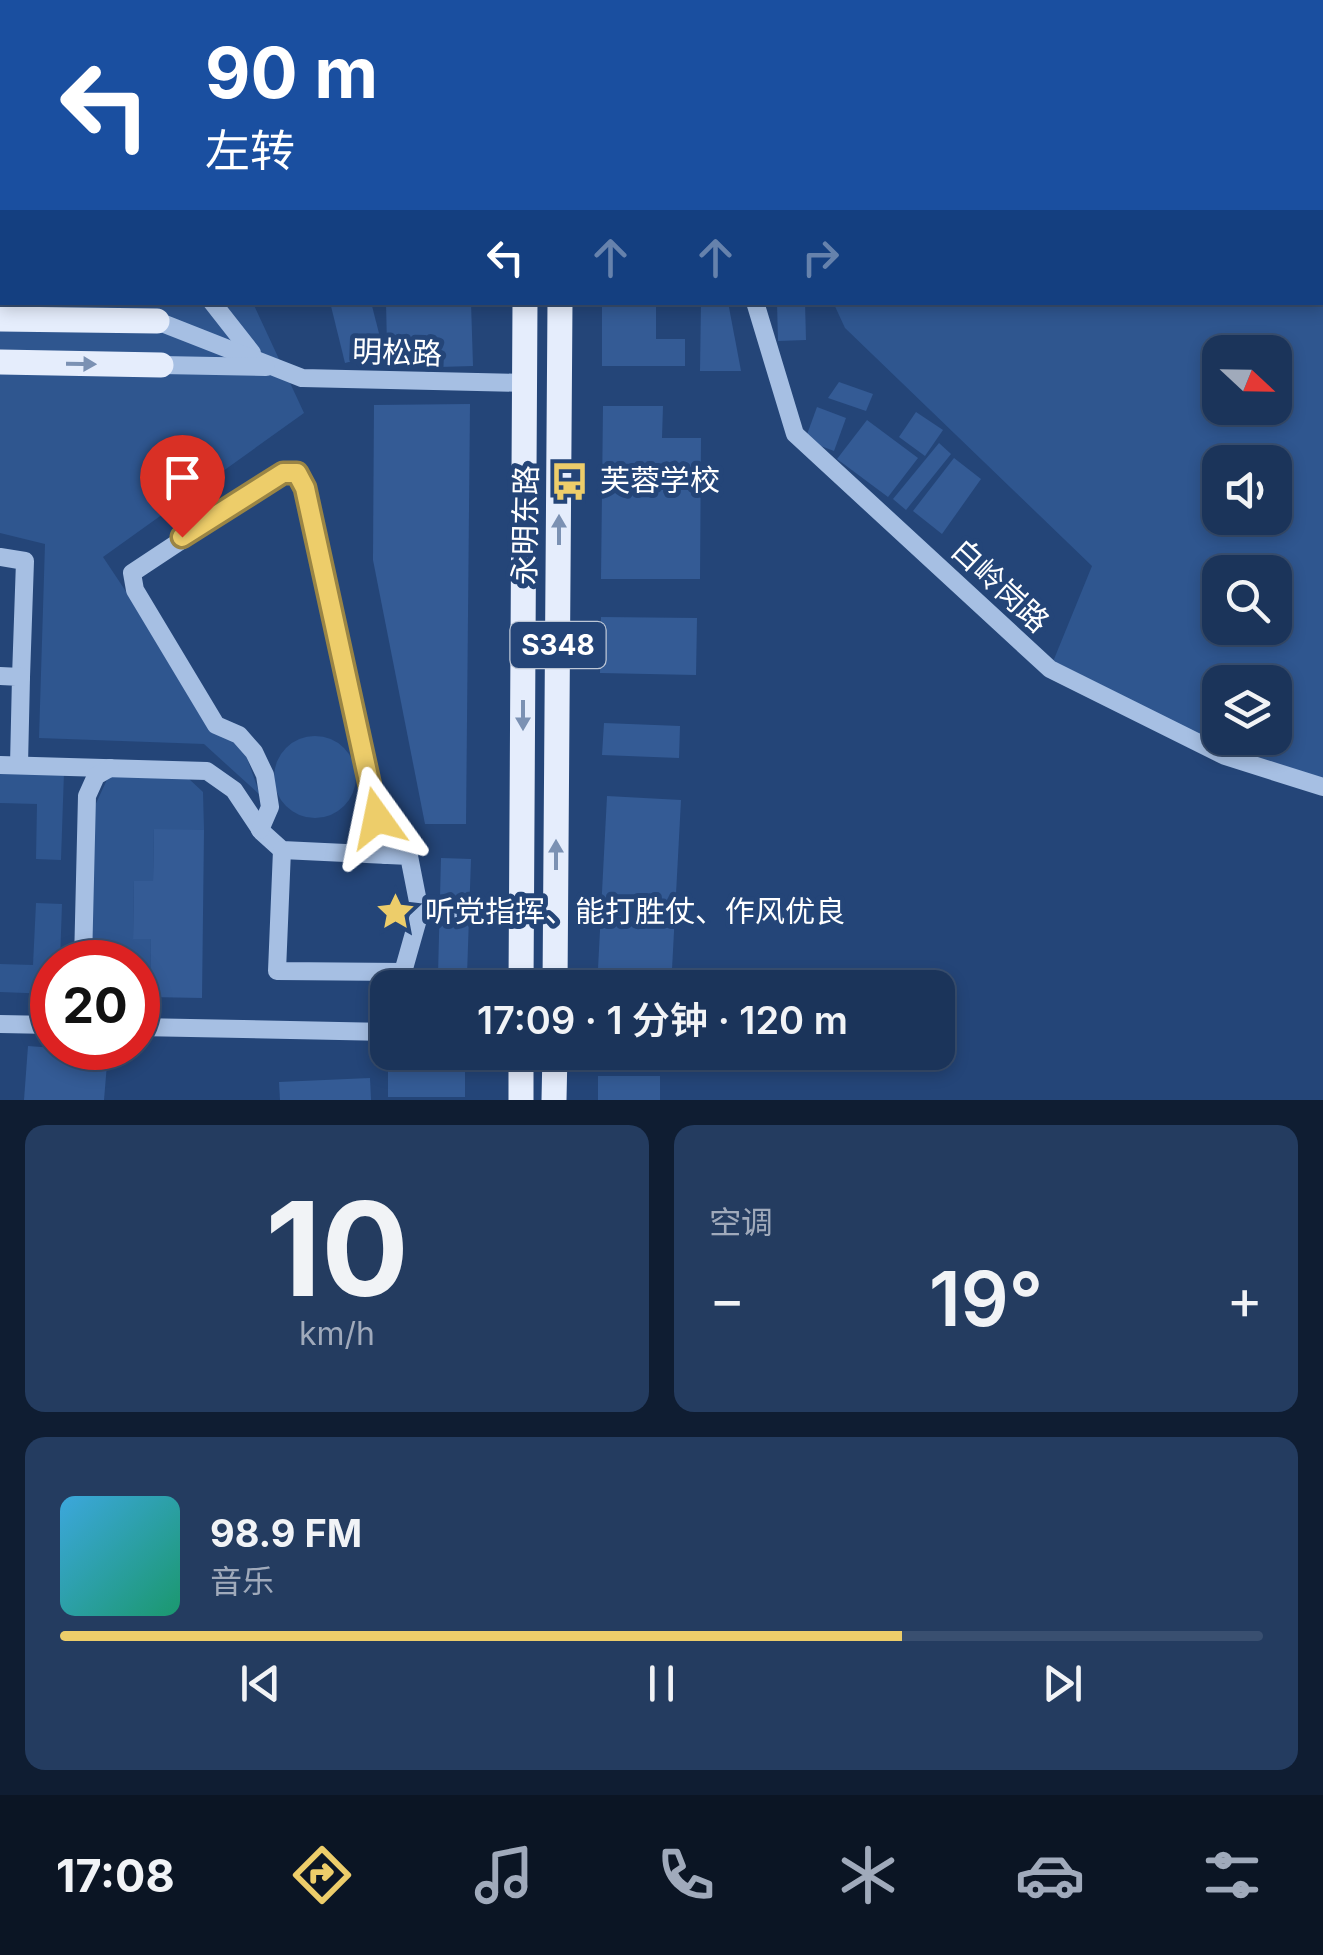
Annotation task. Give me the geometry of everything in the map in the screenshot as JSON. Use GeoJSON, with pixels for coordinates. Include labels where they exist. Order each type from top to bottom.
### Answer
{"type":"FeatureCollection","features":[{"type":"Feature","properties":{"kind":"main road","name":"永明东路"},"geometry":{"type":"LineString","coordinates":[[522,970],[525,305]]}},
{"type":"Feature","properties":{"kind":"main road","name":"永明东路"},"geometry":{"type":"LineString","coordinates":[[555,970],[560,305]]}},
{"type":"Feature","properties":{"kind":"main road"},"geometry":{"type":"LineString","coordinates":[[0,319],[157,320]]}},
{"type":"Feature","properties":{"kind":"main road"},"geometry":{"type":"LineString","coordinates":[[0,362],[161,365]]}},
{"type":"Feature","properties":{"kind":"main road"},"geometry":{"type":"LineString","coordinates":[[521,1070],[521,1100]]}},
{"type":"Feature","properties":{"kind":"main road"},"geometry":{"type":"LineString","coordinates":[[554,1070],[554,1100]]}},
{"type":"Feature","properties":{"kind":"street"},"geometry":{"type":"LineString","coordinates":[[215,305],[264,364]]}},
{"type":"Feature","properties":{"kind":"street","name":"白岭岗路"},"geometry":{"type":"LineString","coordinates":[[756,305],[795,434],[1050,669],[1226,756],[1323,788]]}},
{"type":"Feature","properties":{"kind":"street","name":"明松路"},"geometry":{"type":"LineString","coordinates":[[157,320],[302,378],[525,383]]}},
{"type":"Feature","properties":{"kind":"street","name":"明松路"},"geometry":{"type":"LineString","coordinates":[[161,365],[264,364]]}},
{"type":"Feature","properties":{"kind":"street"},"geometry":{"type":"LineString","coordinates":[[260,830],[270,807],[254,752],[239,735],[216,725],[195,696],[135,590],[132,573],[283,473],[297,473],[305,488],[385,854]]}},
{"type":"Feature","properties":{"kind":"street"},"geometry":{"type":"LineString","coordinates":[[0,557],[26,561],[21,677],[9,765],[207,771],[234,790],[260,830],[282,850],[409,856],[420,912],[403,972],[276,971],[282,850]]}},
{"type":"Feature","properties":{"kind":"street"},"geometry":{"type":"LineString","coordinates":[[0,676],[21,677]]}},
{"type":"Feature","properties":{"kind":"street"},"geometry":{"type":"LineString","coordinates":[[84,940],[87,796],[96,776],[111,768]]}},
{"type":"Feature","properties":{"kind":"street"},"geometry":{"type":"LineString","coordinates":[[420,912],[522,916]]}},
{"type":"Feature","properties":{"kind":"street"},"geometry":{"type":"LineString","coordinates":[[0,1024],[30,1025]]}},
{"type":"Feature","properties":{"kind":"street"},"geometry":{"type":"LineString","coordinates":[[160,1027],[370,1032]]}},
{"type":"Feature","properties":{"kind":"shaded area"},"geometry":{"type":"Polygon","coordinates":[[[0,305],[254,305],[304,413],[103,557],[195,695],[239,735],[260,795],[204,744],[39,738],[45,544],[0,533],[0,305]]]}},
{"type":"Feature","properties":{"kind":"shaded area"},"geometry":{"type":"Polygon","coordinates":[[[834,305],[1323,305],[1323,787],[1223,755],[1292,755],[1292,665],[1202,665],[1202,745],[1050,669],[1092,566],[845,328],[834,305]]]}},
{"type":"Feature","properties":{"kind":"shaded area"},"geometry":{"type":"Polygon","coordinates":[[[307,736],[323,736],[349,754],[356,777],[353,793],[344,806],[323,818],[307,818],[281,800],[274,785],[274,769],[292,743],[307,736]]]}},
{"type":"Feature","properties":{"kind":"shaded area"},"geometry":{"type":"Polygon","coordinates":[[[0,770],[64,772],[61,860],[36,859],[37,804],[0,803],[0,770]]]}},
{"type":"Feature","properties":{"kind":"shaded area"},"geometry":{"type":"Polygon","coordinates":[[[110,773],[189,779],[203,792],[204,830],[154,830],[153,881],[134,882],[133,939],[151,940],[90,940],[93,810],[110,773]]]}},
{"type":"Feature","properties":{"kind":"shaded area"},"geometry":{"type":"Polygon","coordinates":[[[36,903],[62,904],[61,940],[34,940],[36,903]]]}},
{"type":"Feature","properties":{"kind":"shaded area"},"geometry":{"type":"Polygon","coordinates":[[[0,964],[30,965],[30,993],[0,992],[0,964]]]}},
{"type":"Feature","properties":{"kind":"building"},"geometry":{"type":"Polygon","coordinates":[[[331,305],[372,305],[384,353],[345,363],[331,305]]]}},
{"type":"Feature","properties":{"kind":"building"},"geometry":{"type":"Polygon","coordinates":[[[386,305],[471,305],[473,366],[439,367],[438,345],[387,347],[386,305]]]}},
{"type":"Feature","properties":{"kind":"building"},"geometry":{"type":"Polygon","coordinates":[[[602,305],[656,305],[656,339],[685,339],[685,366],[602,366],[602,305]]]}},
{"type":"Feature","properties":{"kind":"building"},"geometry":{"type":"Polygon","coordinates":[[[701,305],[729,305],[741,371],[700,371],[701,305]]]}},
{"type":"Feature","properties":{"kind":"building"},"geometry":{"type":"Polygon","coordinates":[[[777,305],[805,305],[806,340],[778,341],[777,305]]]}},
{"type":"Feature","properties":{"kind":"building"},"geometry":{"type":"Polygon","coordinates":[[[839,382],[873,394],[866,411],[828,398],[839,382]]]}},
{"type":"Feature","properties":{"kind":"building"},"geometry":{"type":"Polygon","coordinates":[[[470,404],[466,824],[425,824],[373,560],[374,405],[470,404]]]}},
{"type":"Feature","properties":{"kind":"building"},"geometry":{"type":"Polygon","coordinates":[[[603,406],[663,406],[662,438],[701,438],[700,579],[601,579],[603,406]]]}},
{"type":"Feature","properties":{"kind":"building"},"geometry":{"type":"Polygon","coordinates":[[[817,407],[846,418],[834,451],[805,440],[817,407]]]}},
{"type":"Feature","properties":{"kind":"building"},"geometry":{"type":"Polygon","coordinates":[[[916,412],[943,430],[925,456],[899,437],[916,412]]]}},
{"type":"Feature","properties":{"kind":"building"},"geometry":{"type":"Polygon","coordinates":[[[867,420],[918,458],[888,497],[837,459],[867,420]]]}},
{"type":"Feature","properties":{"kind":"building"},"geometry":{"type":"Polygon","coordinates":[[[939,443],[951,454],[906,510],[893,499],[939,443]]]}},
{"type":"Feature","properties":{"kind":"building"},"geometry":{"type":"Polygon","coordinates":[[[954,458],[981,479],[942,534],[913,511],[954,458]]]}},
{"type":"Feature","properties":{"kind":"building"},"geometry":{"type":"Polygon","coordinates":[[[601,617],[697,618],[696,675],[600,673],[601,617]]]}},
{"type":"Feature","properties":{"kind":"building"},"geometry":{"type":"Polygon","coordinates":[[[604,723],[680,726],[679,758],[602,755],[604,723]]]}},
{"type":"Feature","properties":{"kind":"building"},"geometry":{"type":"Polygon","coordinates":[[[607,796],[681,800],[672,970],[598,970],[607,796]]]}},
{"type":"Feature","properties":{"kind":"building"},"geometry":{"type":"Polygon","coordinates":[[[154,829],[204,830],[202,998],[160,997],[160,940],[133,939],[134,881],[153,881],[154,829]]]}},
{"type":"Feature","properties":{"kind":"building"},"geometry":{"type":"Polygon","coordinates":[[[441,858],[471,859],[467,970],[438,970],[441,858]]]}},
{"type":"Feature","properties":{"kind":"building"},"geometry":{"type":"Polygon","coordinates":[[[28,1046],[30,1070],[106,1070],[104,1100],[24,1100],[28,1046]]]}},
{"type":"Feature","properties":{"kind":"building"},"geometry":{"type":"Polygon","coordinates":[[[388,1070],[465,1070],[465,1097],[388,1097],[388,1070]]]}},
{"type":"Feature","properties":{"kind":"building"},"geometry":{"type":"Polygon","coordinates":[[[598,1076],[660,1076],[660,1100],[598,1100],[598,1076]]]}},
{"type":"Feature","properties":{"kind":"building"},"geometry":{"type":"Polygon","coordinates":[[[370,1078],[371,1100],[280,1100],[279,1082],[370,1078]]]}},
{"type":"Feature","properties":{"kind":"place","name":"芙蓉学校"},"geometry":{"type":"Point","coordinates":[570,481]}},
{"type":"Feature","properties":{"kind":"place","name":"听党指挥、能打胜仗、作风优良"},"geometry":{"type":"Point","coordinates":[395,912]}},
{"type":"Feature","properties":{"kind":"route"},"geometry":{"type":"LineString","coordinates":[[182,537],[283,473],[297,473],[305,488],[377,818]]}}]}
